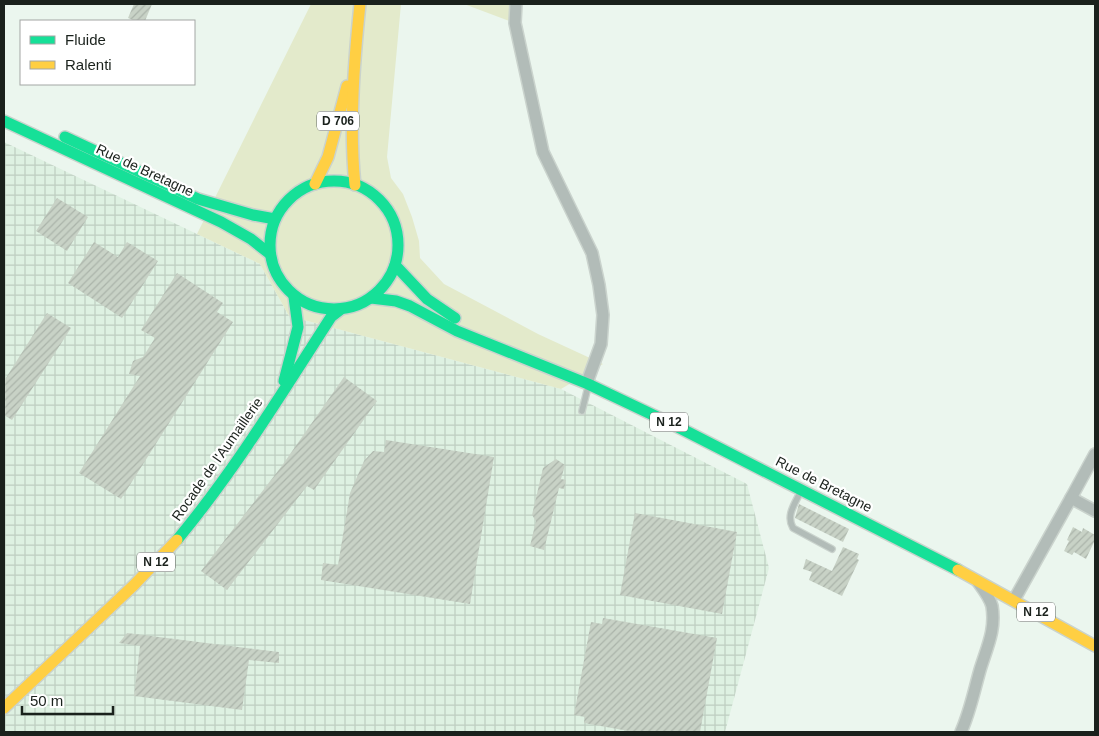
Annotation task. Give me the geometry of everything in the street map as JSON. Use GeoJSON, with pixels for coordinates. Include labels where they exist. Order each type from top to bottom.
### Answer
{"type":"FeatureCollection","features":[{"type":"Feature","properties":{"kind":"main road","name":"D 706"},"geometry":{"type":"LineString","coordinates":[[355,186],[353,164],[355,56],[360,4]]}},
{"type":"Feature","properties":{"kind":"main road","name":"D 706"},"geometry":{"type":"LineString","coordinates":[[315,184],[328,157],[355,56]]}},
{"type":"Feature","properties":{"kind":"main road","name":"Rue de Bretagne"},"geometry":{"type":"LineString","coordinates":[[4,110],[150,175],[198,199],[253,215],[275,219]]}},
{"type":"Feature","properties":{"kind":"main road","name":"Rue de Bretagne"},"geometry":{"type":"LineString","coordinates":[[4,121],[221,222],[251,239],[270,254]]}},
{"type":"Feature","properties":{"kind":"main road"},"geometry":{"type":"LineString","coordinates":[[330,181],[345,182],[355,186],[375,196],[388,210],[396,228],[398,246],[395,265],[385,285],[371,298],[340,310],[308,305],[294,297],[278,278],[270,254],[270,236],[275,219],[285,204],[298,192],[315,184],[330,181]]}},
{"type":"Feature","properties":{"kind":"main road","name":"Rue de Bretagne"},"geometry":{"type":"LineString","coordinates":[[395,265],[427,300],[480,334],[532,361]]}},
{"type":"Feature","properties":{"kind":"main road","name":"Rocade de l'Aumaillerie"},"geometry":{"type":"LineString","coordinates":[[281,394],[298,327],[294,297]]}},
{"type":"Feature","properties":{"kind":"main road","name":"Rue de Bretagne"},"geometry":{"type":"LineString","coordinates":[[371,298],[396,301],[410,306],[458,331],[588,384],[672,424],[976,579],[1095,646]]}},
{"type":"Feature","properties":{"kind":"main road","name":"Rocade de l'Aumaillerie"},"geometry":{"type":"LineString","coordinates":[[4,708],[134,585],[176,541],[221,484],[332,317],[340,310]]}},
{"type":"Feature","properties":{"kind":"street"},"geometry":{"type":"LineString","coordinates":[[516,4],[515,23],[543,152],[592,253],[599,285],[603,315],[601,344],[588,384]]}},
{"type":"Feature","properties":{"kind":"street"},"geometry":{"type":"LineString","coordinates":[[1014,600],[1095,454]]}},
{"type":"Feature","properties":{"kind":"street"},"geometry":{"type":"LineString","coordinates":[[1070,498],[1095,511]]}},
{"type":"Feature","properties":{"kind":"street"},"geometry":{"type":"LineString","coordinates":[[961,732],[967,720],[993,625],[991,604],[976,579]]}},
{"type":"Feature","properties":{"kind":"lane"},"geometry":{"type":"LineString","coordinates":[[582,412],[588,392],[588,384]]}},
{"type":"Feature","properties":{"kind":"lane"},"geometry":{"type":"LineString","coordinates":[[802,489],[790,513],[790,522],[793,528],[832,549]]}},
{"type":"Feature","properties":{"kind":"shaded area"},"geometry":{"type":"Polygon","coordinates":[[[311,4],[401,4],[387,157],[391,178],[403,194],[412,217],[419,241],[420,258],[444,284],[538,334],[603,364],[561,389],[289,316],[260,264],[197,234],[311,4]]]}},
{"type":"Feature","properties":{"kind":"shaded area"},"geometry":{"type":"Polygon","coordinates":[[[464,4],[511,4],[515,23],[464,4]]]}},
{"type":"Feature","properties":{"kind":"shaded area"},"geometry":{"type":"Polygon","coordinates":[[[4,142],[260,264],[289,316],[561,389],[747,484],[769,568],[725,732],[4,732],[4,142]]]}},
{"type":"Feature","properties":{"kind":"building"},"geometry":{"type":"Polygon","coordinates":[[[134,4],[152,4],[145,20],[128,18],[134,4]]]}},
{"type":"Feature","properties":{"kind":"building"},"geometry":{"type":"Polygon","coordinates":[[[57,198],[88,217],[67,251],[36,231],[57,198]]]}},
{"type":"Feature","properties":{"kind":"building"},"geometry":{"type":"Polygon","coordinates":[[[94,242],[118,257],[127,242],[158,261],[122,318],[68,283],[94,242]]]}},
{"type":"Feature","properties":{"kind":"building"},"geometry":{"type":"Polygon","coordinates":[[[177,273],[223,303],[217,312],[233,322],[121,499],[79,473],[140,376],[129,374],[133,361],[143,357],[155,338],[141,330],[177,273]]]}},
{"type":"Feature","properties":{"kind":"building"},"geometry":{"type":"Polygon","coordinates":[[[47,313],[71,328],[12,420],[4,415],[4,381],[47,313]]]}},
{"type":"Feature","properties":{"kind":"building"},"geometry":{"type":"Polygon","coordinates":[[[344,377],[377,401],[314,490],[307,486],[227,590],[201,571],[281,467],[344,377]]]}},
{"type":"Feature","properties":{"kind":"building"},"geometry":{"type":"Polygon","coordinates":[[[386,440],[494,457],[470,604],[321,580],[323,563],[338,565],[350,493],[364,461],[373,451],[384,452],[386,440]]]}},
{"type":"Feature","properties":{"kind":"building"},"geometry":{"type":"Polygon","coordinates":[[[556,459],[565,465],[561,479],[566,480],[564,489],[559,488],[544,550],[530,546],[536,521],[532,515],[543,468],[556,459]]]}},
{"type":"Feature","properties":{"kind":"building"},"geometry":{"type":"Polygon","coordinates":[[[799,504],[849,529],[843,542],[795,518],[799,504]]]}},
{"type":"Feature","properties":{"kind":"building"},"geometry":{"type":"Polygon","coordinates":[[[635,513],[737,532],[722,614],[620,595],[635,513]]]}},
{"type":"Feature","properties":{"kind":"building"},"geometry":{"type":"Polygon","coordinates":[[[1073,527],[1082,532],[1083,528],[1095,535],[1095,540],[1086,559],[1074,552],[1072,555],[1064,551],[1073,527]]]}},
{"type":"Feature","properties":{"kind":"building"},"geometry":{"type":"Polygon","coordinates":[[[843,547],[859,554],[857,559],[859,560],[842,596],[809,580],[812,572],[803,569],[806,559],[832,571],[843,547]]]}},
{"type":"Feature","properties":{"kind":"building"},"geometry":{"type":"Polygon","coordinates":[[[603,618],[717,638],[700,732],[634,732],[584,723],[585,717],[574,715],[591,622],[602,624],[603,618]]]}},
{"type":"Feature","properties":{"kind":"building"},"geometry":{"type":"Polygon","coordinates":[[[127,633],[279,652],[279,663],[249,660],[242,710],[134,696],[140,646],[119,643],[127,633]]]}},
{"type":"Feature","properties":{"kind":"traffic: fast"},"geometry":{"type":"LineString","coordinates":[[4,121],[221,222],[251,239],[270,254]]}},
{"type":"Feature","properties":{"kind":"traffic: fast"},"geometry":{"type":"LineString","coordinates":[[65,137],[198,199],[253,215],[275,219]]}},
{"type":"Feature","properties":{"kind":"traffic: fast"},"geometry":{"type":"LineString","coordinates":[[334,181],[358,186],[370,192],[379,200],[387,209],[393,221],[398,245],[393,269],[387,281],[379,290],[370,298],[358,304],[334,309],[310,304],[298,298],[289,290],[281,281],[275,269],[270,245],[275,221],[281,209],[289,200],[298,192],[310,186],[334,181]]}},
{"type":"Feature","properties":{"kind":"traffic: fast"},"geometry":{"type":"LineString","coordinates":[[395,265],[427,299],[455,318]]}},
{"type":"Feature","properties":{"kind":"traffic: fast"},"geometry":{"type":"LineString","coordinates":[[284,381],[298,327],[294,297]]}},
{"type":"Feature","properties":{"kind":"traffic: fast"},"geometry":{"type":"LineString","coordinates":[[371,298],[396,301],[410,306],[457,331],[588,384],[672,424],[958,570]]}},
{"type":"Feature","properties":{"kind":"traffic: fast"},"geometry":{"type":"LineString","coordinates":[[177,540],[238,459],[331,317],[340,310]]}},
{"type":"Feature","properties":{"kind":"traffic: slow"},"geometry":{"type":"LineString","coordinates":[[355,185],[352,118],[360,4]]}},
{"type":"Feature","properties":{"kind":"traffic: slow"},"geometry":{"type":"LineString","coordinates":[[315,184],[328,157],[347,86]]}},
{"type":"Feature","properties":{"kind":"traffic: slow"},"geometry":{"type":"LineString","coordinates":[[4,708],[134,585],[177,540]]}},
{"type":"Feature","properties":{"kind":"traffic: slow"},"geometry":{"type":"LineString","coordinates":[[958,570],[1095,646]]}}]}
